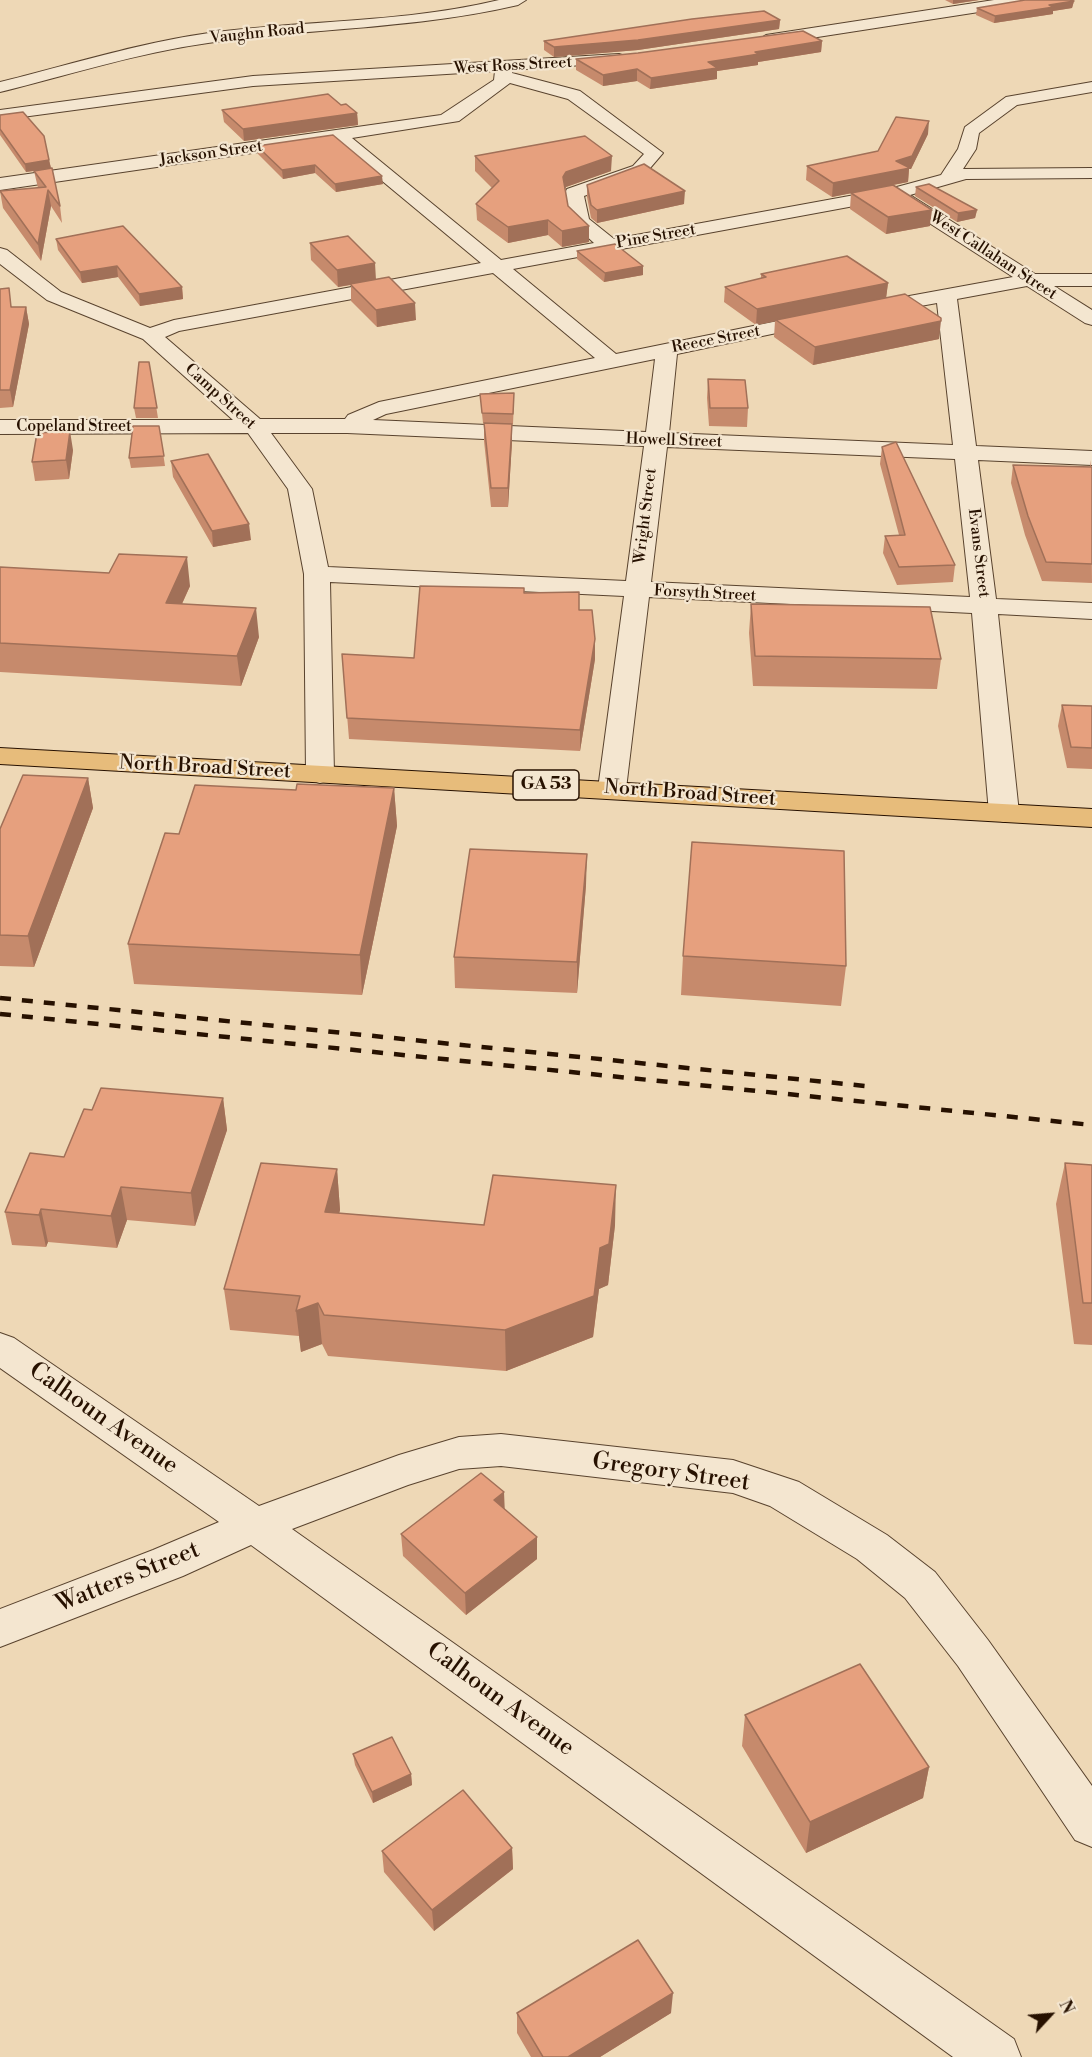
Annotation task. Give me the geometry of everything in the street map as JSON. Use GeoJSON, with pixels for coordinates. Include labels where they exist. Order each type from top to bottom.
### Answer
{"type":"FeatureCollection","features":[{"type":"Feature","properties":{"kind":"main road","name":"North Broad Street"},"geometry":{"type":"LineString","coordinates":[[0,756],[1092,818]]}},
{"type":"Feature","properties":{"kind":"street","name":"Vaughn Road"},"geometry":{"type":"LineString","coordinates":[[0,87],[90,63],[208,38],[405,19],[467,11],[518,0]]}},
{"type":"Feature","properties":{"kind":"street"},"geometry":{"type":"LineString","coordinates":[[753,42],[1024,0]]}},
{"type":"Feature","properties":{"kind":"street","name":"West Ross Street"},"geometry":{"type":"LineString","coordinates":[[0,115],[253,81],[504,72],[638,57]]}},
{"type":"Feature","properties":{"kind":"street"},"geometry":{"type":"LineString","coordinates":[[504,72],[574,95],[654,153],[639,170],[574,193],[580,221],[609,246]]}},
{"type":"Feature","properties":{"kind":"street","name":"Jackson Street"},"geometry":{"type":"LineString","coordinates":[[0,184],[453,117],[502,82],[504,72]]}},
{"type":"Feature","properties":{"kind":"street"},"geometry":{"type":"LineString","coordinates":[[949,176],[967,149],[971,131],[1012,101],[1092,87]]}},
{"type":"Feature","properties":{"kind":"street"},"geometry":{"type":"LineString","coordinates":[[339,135],[611,361]]}},
{"type":"Feature","properties":{"kind":"street","name":"Pine Street"},"geometry":{"type":"LineString","coordinates":[[150,335],[174,326],[895,193],[927,186],[949,176],[987,173],[1092,172]]}},
{"type":"Feature","properties":{"kind":"street","name":"West Callahan Street"},"geometry":{"type":"LineString","coordinates":[[895,193],[1092,319]]}},
{"type":"Feature","properties":{"kind":"street","name":"Camp Street"},"geometry":{"type":"LineString","coordinates":[[0,254],[54,296],[150,335],[256,428],[300,489],[317,574],[320,774]]}},
{"type":"Feature","properties":{"kind":"street","name":"Reece Street"},"geometry":{"type":"LineString","coordinates":[[347,426],[360,417],[379,409],[946,294],[1029,280],[1092,280]]}},
{"type":"Feature","properties":{"kind":"street","name":"Evans Street"},"geometry":{"type":"LineString","coordinates":[[946,294],[984,606],[1004,813]]}},
{"type":"Feature","properties":{"kind":"street","name":"Wright Street"},"geometry":{"type":"LineString","coordinates":[[612,789],[666,367],[666,350]]}},
{"type":"Feature","properties":{"kind":"street","name":"Howell Street"},"geometry":{"type":"LineString","coordinates":[[256,428],[347,426],[1092,458]]}},
{"type":"Feature","properties":{"kind":"street","name":"Copeland Street"},"geometry":{"type":"LineString","coordinates":[[0,427],[256,428]]}},
{"type":"Feature","properties":{"kind":"street","name":"Forsyth Street"},"geometry":{"type":"LineString","coordinates":[[317,574],[1092,611]]}},
{"type":"Feature","properties":{"kind":"street","name":"Calhoun Avenue"},"geometry":{"type":"LineString","coordinates":[[0,1348],[255,1525],[996,2057]]}},
{"type":"Feature","properties":{"kind":"street","name":"Gregory Street"},"geometry":{"type":"LineString","coordinates":[[255,1525],[399,1471],[459,1453],[501,1450],[733,1477],[784,1494],[872,1547],[920,1585],[973,1653],[1092,1825]]}},
{"type":"Feature","properties":{"kind":"street","name":"Watters Street"},"geometry":{"type":"LineString","coordinates":[[0,1628],[168,1563],[255,1525]]}},
{"type":"Feature","properties":{"kind":"building"},"geometry":{"type":"Polygon","coordinates":[[[1025,0],[1074,1],[1049,5],[1054,7],[995,16],[977,8],[1025,0]]]}},
{"type":"Feature","properties":{"kind":"building"},"geometry":{"type":"Polygon","coordinates":[[[764,11],[780,20],[638,40],[554,47],[544,41],[692,19],[764,11]]]}},
{"type":"Feature","properties":{"kind":"building"},"geometry":{"type":"Polygon","coordinates":[[[803,31],[822,41],[708,62],[717,68],[651,78],[637,69],[603,75],[576,59],[638,53],[803,31]]]}},
{"type":"Feature","properties":{"kind":"building"},"geometry":{"type":"Polygon","coordinates":[[[328,94],[341,105],[346,104],[357,113],[243,129],[222,110],[328,94]]]}},
{"type":"Feature","properties":{"kind":"building"},"geometry":{"type":"Polygon","coordinates":[[[23,112],[44,136],[49,160],[25,164],[0,129],[0,115],[23,112]]]}},
{"type":"Feature","properties":{"kind":"building"},"geometry":{"type":"Polygon","coordinates":[[[896,117],[929,121],[912,156],[896,161],[910,168],[833,183],[807,166],[878,151],[896,117]]]}},
{"type":"Feature","properties":{"kind":"building"},"geometry":{"type":"Polygon","coordinates":[[[333,135],[382,176],[335,184],[315,165],[282,170],[257,146],[333,135]]]}},
{"type":"Feature","properties":{"kind":"building"},"geometry":{"type":"Polygon","coordinates":[[[585,136],[612,156],[566,172],[563,177],[568,206],[589,226],[562,231],[548,220],[508,227],[476,204],[499,181],[475,156],[585,136]]]}},
{"type":"Feature","properties":{"kind":"building"},"geometry":{"type":"Polygon","coordinates":[[[644,164],[685,191],[597,210],[591,205],[587,185],[644,164]]]}},
{"type":"Feature","properties":{"kind":"building"},"geometry":{"type":"Polygon","coordinates":[[[52,168],[60,206],[48,190],[38,244],[0,191],[46,187],[34,171],[52,168]]]}},
{"type":"Feature","properties":{"kind":"building"},"geometry":{"type":"Polygon","coordinates":[[[929,184],[977,210],[958,213],[916,187],[929,184]]]}},
{"type":"Feature","properties":{"kind":"building"},"geometry":{"type":"Polygon","coordinates":[[[893,185],[932,210],[888,217],[851,193],[893,185]]]}},
{"type":"Feature","properties":{"kind":"building"},"geometry":{"type":"Polygon","coordinates":[[[123,226],[182,287],[139,294],[117,266],[80,272],[56,239],[123,226]]]}},
{"type":"Feature","properties":{"kind":"building"},"geometry":{"type":"Polygon","coordinates":[[[348,236],[375,263],[337,270],[310,243],[348,236]]]}},
{"type":"Feature","properties":{"kind":"building"},"geometry":{"type":"Polygon","coordinates":[[[615,244],[643,266],[605,273],[577,251],[615,244]]]}},
{"type":"Feature","properties":{"kind":"building"},"geometry":{"type":"Polygon","coordinates":[[[847,256],[888,283],[757,309],[725,287],[766,277],[761,274],[847,256]]]}},
{"type":"Feature","properties":{"kind":"building"},"geometry":{"type":"Polygon","coordinates":[[[389,277],[415,303],[376,310],[350,284],[389,277]]]}},
{"type":"Feature","properties":{"kind":"building"},"geometry":{"type":"Polygon","coordinates":[[[9,288],[11,307],[26,307],[10,390],[0,390],[0,289],[9,288]]]}},
{"type":"Feature","properties":{"kind":"building"},"geometry":{"type":"Polygon","coordinates":[[[905,294],[941,318],[941,321],[815,347],[776,320],[905,294]]]}},
{"type":"Feature","properties":{"kind":"building"},"geometry":{"type":"Polygon","coordinates":[[[139,362],[149,362],[157,408],[134,408],[139,362]]]}},
{"type":"Feature","properties":{"kind":"building"},"geometry":{"type":"Polygon","coordinates":[[[708,379],[745,380],[748,408],[710,408],[708,379]]]}},
{"type":"Feature","properties":{"kind":"building"},"geometry":{"type":"Polygon","coordinates":[[[514,393],[513,414],[482,413],[480,394],[514,393]]]}},
{"type":"Feature","properties":{"kind":"building"},"geometry":{"type":"Polygon","coordinates":[[[484,423],[512,424],[508,488],[491,488],[484,423]]]}},
{"type":"Feature","properties":{"kind":"building"},"geometry":{"type":"Polygon","coordinates":[[[133,426],[159,426],[164,456],[129,458],[133,426]]]}},
{"type":"Feature","properties":{"kind":"building"},"geometry":{"type":"Polygon","coordinates":[[[70,431],[66,460],[32,462],[37,433],[70,431]]]}},
{"type":"Feature","properties":{"kind":"building"},"geometry":{"type":"Polygon","coordinates":[[[896,442],[955,565],[899,567],[885,536],[905,535],[882,447],[896,442]]]}},
{"type":"Feature","properties":{"kind":"building"},"geometry":{"type":"Polygon","coordinates":[[[208,454],[249,524],[212,531],[171,461],[208,454]]]}},
{"type":"Feature","properties":{"kind":"building"},"geometry":{"type":"Polygon","coordinates":[[[1013,465],[1092,467],[1092,564],[1046,562],[1028,516],[1013,465]]]}},
{"type":"Feature","properties":{"kind":"building"},"geometry":{"type":"Polygon","coordinates":[[[119,554],[187,557],[166,603],[256,608],[237,656],[0,643],[0,567],[109,573],[119,554]]]}},
{"type":"Feature","properties":{"kind":"building"},"geometry":{"type":"Polygon","coordinates":[[[420,586],[524,588],[524,593],[579,592],[579,610],[592,610],[595,639],[580,730],[347,718],[342,654],[414,658],[420,586]]]}},
{"type":"Feature","properties":{"kind":"building"},"geometry":{"type":"Polygon","coordinates":[[[751,604],[930,607],[941,659],[755,656],[751,604]]]}},
{"type":"Feature","properties":{"kind":"building"},"geometry":{"type":"Polygon","coordinates":[[[1062,705],[1092,706],[1092,748],[1071,747],[1062,705]]]}},
{"type":"Feature","properties":{"kind":"building"},"geometry":{"type":"Polygon","coordinates":[[[23,775],[88,778],[28,936],[0,935],[0,829],[23,775]]]}},
{"type":"Feature","properties":{"kind":"building"},"geometry":{"type":"Polygon","coordinates":[[[297,784],[394,788],[360,955],[128,944],[165,833],[179,834],[195,785],[296,790],[297,784]]]}},
{"type":"Feature","properties":{"kind":"building"},"geometry":{"type":"Polygon","coordinates":[[[692,842],[844,851],[846,966],[683,956],[692,842]]]}},
{"type":"Feature","properties":{"kind":"building"},"geometry":{"type":"Polygon","coordinates":[[[470,849],[587,854],[577,962],[454,957],[470,849]]]}},
{"type":"Feature","properties":{"kind":"building"},"geometry":{"type":"Polygon","coordinates":[[[101,1088],[223,1098],[191,1193],[121,1187],[111,1216],[41,1209],[39,1215],[5,1212],[30,1153],[64,1157],[84,1109],[92,1110],[101,1088]]]}},
{"type":"Feature","properties":{"kind":"building"},"geometry":{"type":"Polygon","coordinates":[[[261,1163],[337,1169],[325,1212],[484,1225],[493,1175],[616,1185],[609,1244],[600,1248],[594,1296],[505,1330],[324,1315],[318,1303],[296,1311],[300,1296],[224,1289],[261,1163]]]}},
{"type":"Feature","properties":{"kind":"building"},"geometry":{"type":"Polygon","coordinates":[[[1065,1163],[1092,1165],[1092,1303],[1083,1303],[1065,1163]]]}},
{"type":"Feature","properties":{"kind":"building"},"geometry":{"type":"Polygon","coordinates":[[[481,1473],[504,1492],[494,1500],[537,1537],[465,1593],[401,1534],[481,1473]]]}},
{"type":"Feature","properties":{"kind":"building"},"geometry":{"type":"Polygon","coordinates":[[[860,1664],[929,1767],[810,1822],[745,1715],[860,1664]]]}},
{"type":"Feature","properties":{"kind":"building"},"geometry":{"type":"Polygon","coordinates":[[[392,1737],[411,1774],[372,1792],[353,1754],[392,1737]]]}},
{"type":"Feature","properties":{"kind":"building"},"geometry":{"type":"Polygon","coordinates":[[[463,1790],[512,1848],[432,1910],[382,1851],[463,1790]]]}},
{"type":"Feature","properties":{"kind":"building"},"geometry":{"type":"Polygon","coordinates":[[[638,1940],[673,1993],[568,2057],[543,2057],[517,2013],[638,1940]]]}},
{"type":"Feature","properties":{"kind":"railway"},"geometry":{"type":"LineString","coordinates":[[0,998],[865,1086]]}},
{"type":"Feature","properties":{"kind":"railway"},"geometry":{"type":"LineString","coordinates":[[0,1014],[1092,1125]]}}]}
